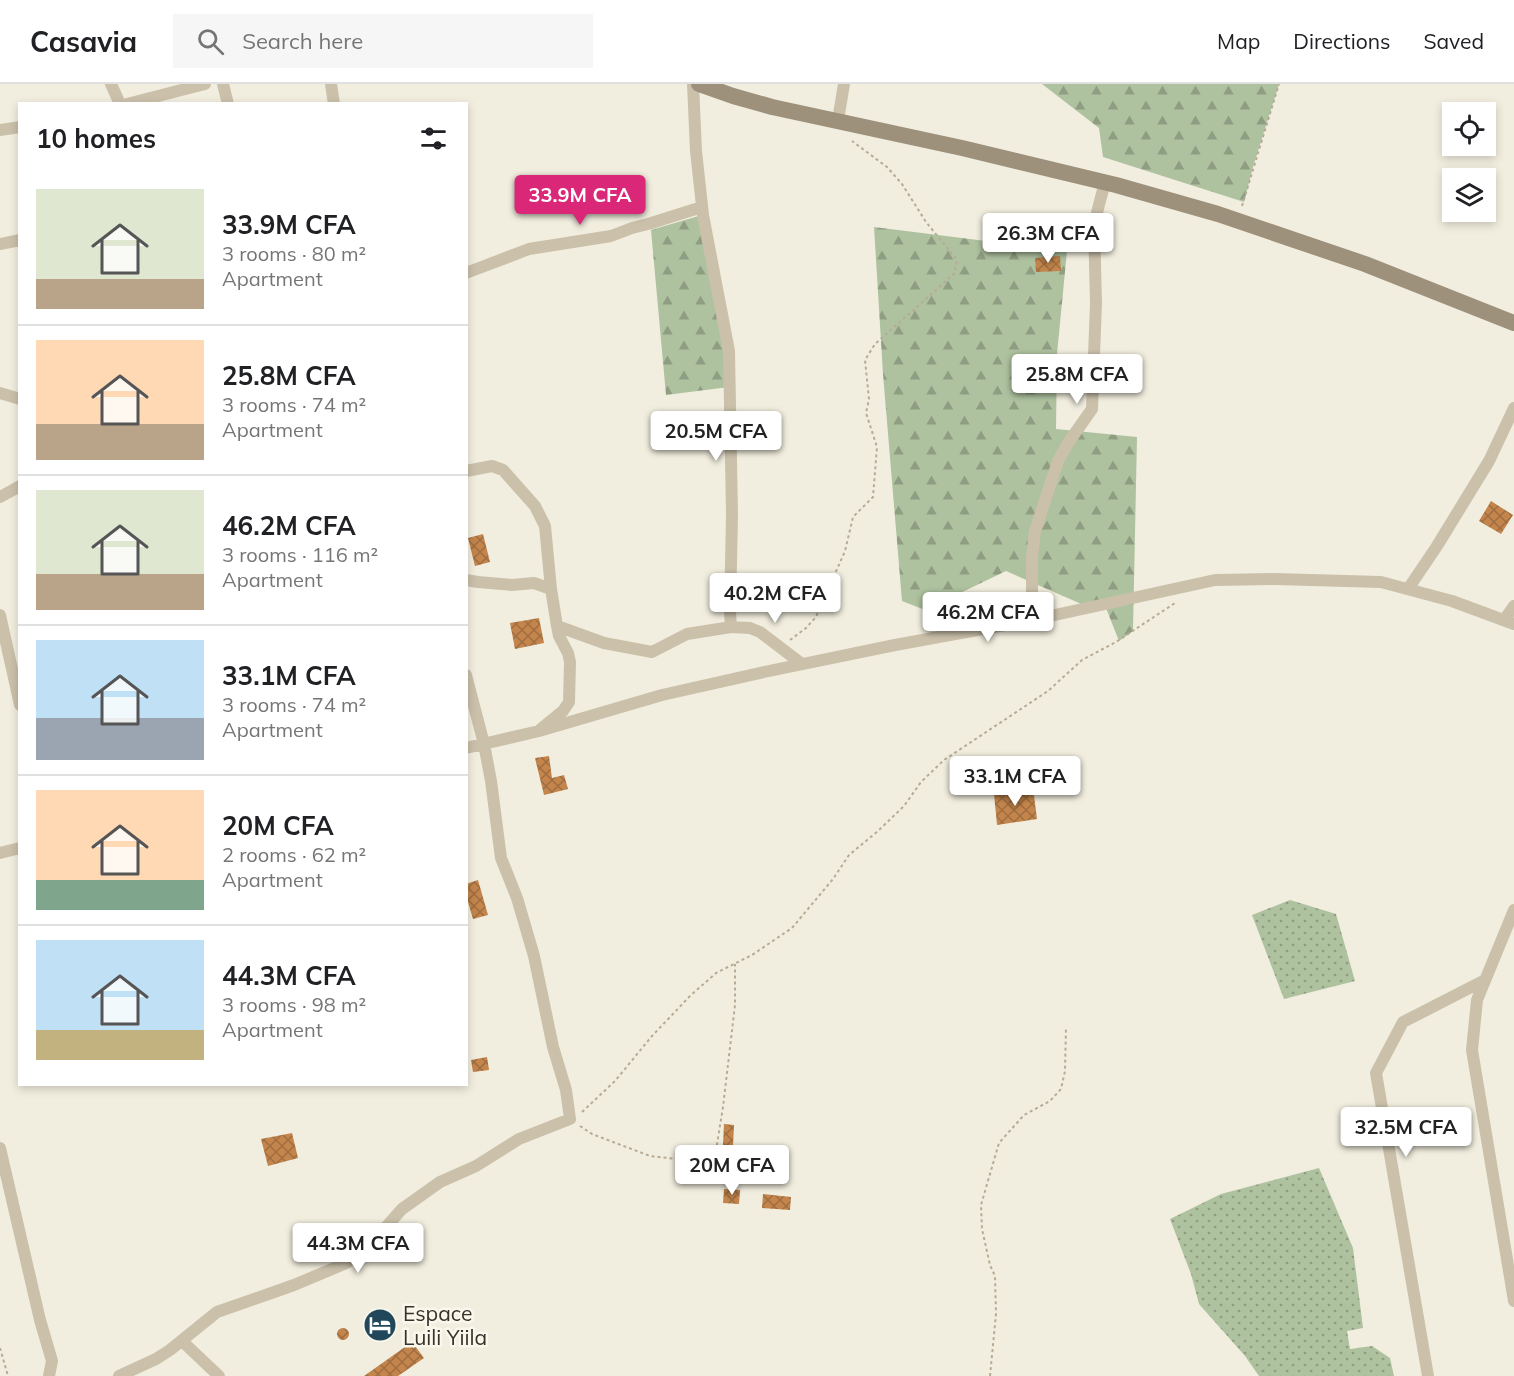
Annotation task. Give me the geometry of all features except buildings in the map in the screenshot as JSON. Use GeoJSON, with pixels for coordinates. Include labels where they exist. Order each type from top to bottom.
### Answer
{"type":"FeatureCollection","features":[{"type":"Feature","properties":{"kind":"street"},"geometry":{"type":"LineString","coordinates":[[111,84],[119,102]]}},
{"type":"Feature","properties":{"kind":"street"},"geometry":{"type":"LineString","coordinates":[[223,84],[228,102]]}},
{"type":"Feature","properties":{"kind":"street"},"geometry":{"type":"LineString","coordinates":[[330,84],[334,102]]}},
{"type":"Feature","properties":{"kind":"street"},"geometry":{"type":"LineString","coordinates":[[693,84],[702,207],[729,351],[732,489],[731,627]]}},
{"type":"Feature","properties":{"kind":"street"},"geometry":{"type":"LineString","coordinates":[[699,84],[841,128],[962,148],[1105,182],[1184,204],[1235,219],[1365,264],[1514,323]]}},
{"type":"Feature","properties":{"kind":"street"},"geometry":{"type":"LineString","coordinates":[[841,128],[844,84]]}},
{"type":"Feature","properties":{"kind":"street"},"geometry":{"type":"LineString","coordinates":[[135,102],[199,85]]}},
{"type":"Feature","properties":{"kind":"street"},"geometry":{"type":"LineString","coordinates":[[0,130],[18,127]]}},
{"type":"Feature","properties":{"kind":"street"},"geometry":{"type":"LineString","coordinates":[[1032,620],[1032,557],[1035,531],[1058,462],[1068,443],[1092,409],[1096,303],[1094,224],[1105,182]]}},
{"type":"Feature","properties":{"kind":"street"},"geometry":{"type":"LineString","coordinates":[[468,272],[529,249],[611,236],[702,207]]}},
{"type":"Feature","properties":{"kind":"street"},"geometry":{"type":"LineString","coordinates":[[0,244],[18,240]]}},
{"type":"Feature","properties":{"kind":"street"},"geometry":{"type":"LineString","coordinates":[[0,393],[18,398]]}},
{"type":"Feature","properties":{"kind":"street"},"geometry":{"type":"LineString","coordinates":[[1407,590],[1442,538],[1489,460],[1514,408]]}},
{"type":"Feature","properties":{"kind":"street"},"geometry":{"type":"LineString","coordinates":[[468,471],[492,466],[503,470],[535,506],[545,526],[557,626],[570,662],[569,702],[563,711],[539,731]]}},
{"type":"Feature","properties":{"kind":"street"},"geometry":{"type":"LineString","coordinates":[[0,496],[18,487]]}},
{"type":"Feature","properties":{"kind":"street"},"geometry":{"type":"LineString","coordinates":[[468,580],[512,585],[534,583],[551,589]]}},
{"type":"Feature","properties":{"kind":"street"},"geometry":{"type":"LineString","coordinates":[[468,748],[539,731],[662,695],[895,645],[1032,620],[1215,580],[1381,582],[1452,602],[1509,622],[1514,606]]}},
{"type":"Feature","properties":{"kind":"street"},"geometry":{"type":"LineString","coordinates":[[0,615],[18,696]]}},
{"type":"Feature","properties":{"kind":"street"},"geometry":{"type":"LineString","coordinates":[[557,626],[604,643],[652,652],[687,634],[731,627],[750,628],[760,632],[802,664]]}},
{"type":"Feature","properties":{"kind":"street"},"geometry":{"type":"LineString","coordinates":[[119,1376],[170,1350],[218,1312],[294,1285],[344,1264],[363,1253],[402,1209],[440,1182],[476,1166],[519,1139],[570,1119],[566,1090],[553,1047],[534,956],[517,898],[501,858],[491,780],[468,683]]}},
{"type":"Feature","properties":{"kind":"street"},"geometry":{"type":"LineString","coordinates":[[0,853],[18,848]]}},
{"type":"Feature","properties":{"kind":"street"},"geometry":{"type":"LineString","coordinates":[[1514,910],[1477,1000],[1472,1050],[1514,1301]]}},
{"type":"Feature","properties":{"kind":"street"},"geometry":{"type":"LineString","coordinates":[[1428,1376],[1376,1072],[1403,1022],[1485,980]]}},
{"type":"Feature","properties":{"kind":"street"},"geometry":{"type":"LineString","coordinates":[[0,1148],[40,1320],[52,1361],[49,1376]]}},
{"type":"Feature","properties":{"kind":"street"},"geometry":{"type":"LineString","coordinates":[[182,1341],[219,1376]]}},
{"type":"Feature","properties":{"kind":"path"},"geometry":{"type":"LineString","coordinates":[[1235,219],[1244,202],[1279,84]]}},
{"type":"Feature","properties":{"kind":"path"},"geometry":{"type":"LineString","coordinates":[[781,648],[816,617],[845,551],[853,517],[873,497],[877,447],[866,412],[869,399],[865,360],[875,344],[954,274],[957,260],[926,222],[902,184],[887,167],[841,128]]}},
{"type":"Feature","properties":{"kind":"path"},"geometry":{"type":"LineString","coordinates":[[570,1119],[575,1119],[615,1081],[652,1036],[690,996],[716,973],[752,955],[792,928],[833,879],[849,855],[904,806],[921,782],[944,760],[1048,691],[1082,660],[1116,642],[1180,601]]}},
{"type":"Feature","properties":{"kind":"path"},"geometry":{"type":"LineString","coordinates":[[714,1163],[735,1005],[735,963]]}},
{"type":"Feature","properties":{"kind":"path"},"geometry":{"type":"LineString","coordinates":[[990,1376],[996,1314],[995,1276],[990,1265],[982,1229],[981,1205],[999,1143],[1024,1115],[1050,1101],[1061,1089],[1065,1071],[1066,1027]]}},
{"type":"Feature","properties":{"kind":"path"},"geometry":{"type":"LineString","coordinates":[[570,1119],[592,1134],[651,1156],[731,1165]]}},
{"type":"Feature","properties":{"kind":"path"},"geometry":{"type":"LineString","coordinates":[[0,1348],[8,1376]]}},
{"type":"Feature","properties":{"kind":"green space"},"geometry":{"type":"Polygon","coordinates":[[[1042,84],[1279,84],[1244,202],[1103,157],[1099,128],[1042,84]]]}},
{"type":"Feature","properties":{"kind":"green space"},"geometry":{"type":"Polygon","coordinates":[[[702,215],[729,387],[666,395],[651,230],[702,215]]]}},
{"type":"Feature","properties":{"kind":"green space"},"geometry":{"type":"Polygon","coordinates":[[[874,227],[1067,251],[1057,354],[1056,429],[1137,437],[1133,631],[1119,641],[1104,603],[1086,606],[1006,571],[925,610],[902,601],[883,374],[874,227]]]}},
{"type":"Feature","properties":{"kind":"green space"},"geometry":{"type":"Polygon","coordinates":[[[1290,900],[1336,914],[1355,981],[1284,999],[1252,915],[1290,900]]]}},
{"type":"Feature","properties":{"kind":"green space"},"geometry":{"type":"Polygon","coordinates":[[[1319,1168],[1353,1248],[1363,1328],[1347,1331],[1350,1349],[1372,1346],[1390,1358],[1394,1376],[1259,1376],[1245,1356],[1199,1304],[1191,1274],[1170,1219],[1221,1194],[1319,1168]]]}},
{"type":"Feature","properties":{"kind":"place","name":"Espace Luili Yiila"},"geometry":{"type":"Point","coordinates":[380,1325]}}]}
